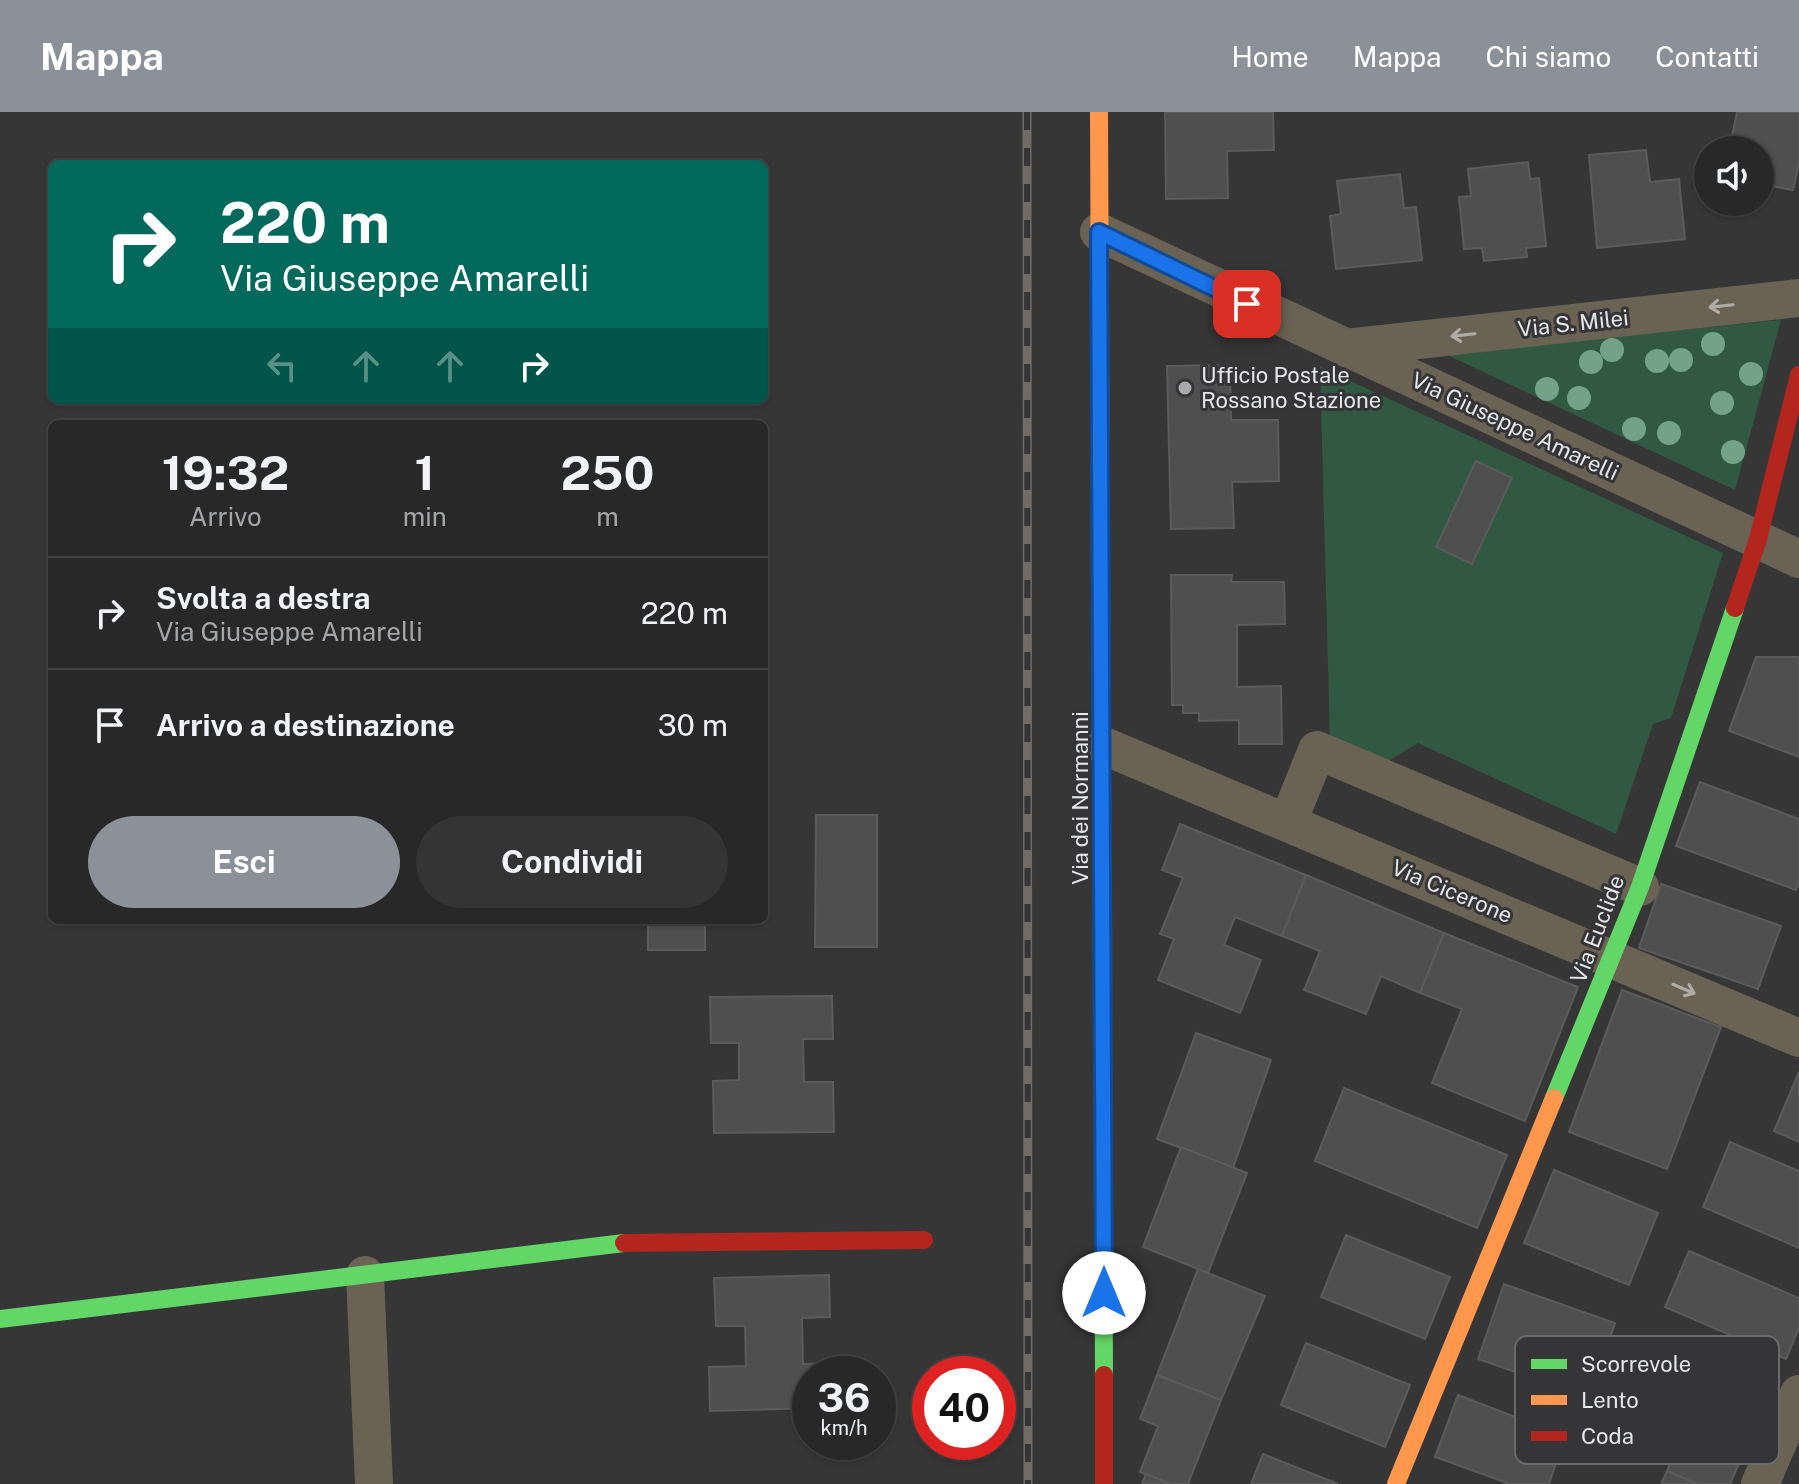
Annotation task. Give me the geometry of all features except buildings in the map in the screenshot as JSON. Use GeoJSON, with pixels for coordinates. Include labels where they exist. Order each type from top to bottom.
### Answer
{"type":"FeatureCollection","features":[{"type":"Feature","properties":{"kind":"street","name":"Via dei Normanni"},"geometry":{"type":"LineString","coordinates":[[1099,112],[1104,746],[1104,1484]]}},
{"type":"Feature","properties":{"kind":"street","name":"Via Giuseppe Amarelli"},"geometry":{"type":"LineString","coordinates":[[1099,232],[1799,559]]}},
{"type":"Feature","properties":{"kind":"street","name":"Via S. Milei"},"geometry":{"type":"LineString","coordinates":[[1346,348],[1799,298]]}},
{"type":"Feature","properties":{"kind":"street","name":"Via Euclide"},"geometry":{"type":"LineString","coordinates":[[1396,1484],[1640,887],[1758,539],[1799,375]]}},
{"type":"Feature","properties":{"kind":"street","name":"Via Cicerone"},"geometry":{"type":"LineString","coordinates":[[1104,746],[1799,1038]]}},
{"type":"Feature","properties":{"kind":"street"},"geometry":{"type":"LineString","coordinates":[[1288,822],[1317,750],[1640,887]]}},
{"type":"Feature","properties":{"kind":"street"},"geometry":{"type":"LineString","coordinates":[[0,1319],[639,1241],[924,1240]]}},
{"type":"Feature","properties":{"kind":"street"},"geometry":{"type":"LineString","coordinates":[[365,1275],[374,1484]]}},
{"type":"Feature","properties":{"kind":"street"},"geometry":{"type":"LineString","coordinates":[[1779,1440],[1799,1394]]}},
{"type":"Feature","properties":{"kind":"street"},"geometry":{"type":"LineString","coordinates":[[1760,1484],[1769,1464]]}},
{"type":"Feature","properties":{"kind":"green space"},"geometry":{"type":"Polygon","coordinates":[[[1781,320],[1735,490],[1443,353],[1461,352],[1781,320]]]}},
{"type":"Feature","properties":{"kind":"green space"},"geometry":{"type":"Polygon","coordinates":[[[1320,367],[1723,553],[1671,718],[1653,724],[1616,834],[1418,743],[1385,763],[1330,740],[1320,367]]]}},
{"type":"Feature","properties":{"kind":"railway"},"geometry":{"type":"LineString","coordinates":[[1027,112],[1028,1484]]}},
{"type":"Feature","properties":{"kind":"traffic: fast"},"geometry":{"type":"LineString","coordinates":[[1101,584],[1104,1375]]}},
{"type":"Feature","properties":{"kind":"traffic: fast"},"geometry":{"type":"LineString","coordinates":[[1554,1098],[1640,887],[1735,608]]}},
{"type":"Feature","properties":{"kind":"traffic: fast"},"geometry":{"type":"LineString","coordinates":[[0,1319],[624,1243]]}},
{"type":"Feature","properties":{"kind":"traffic: slow"},"geometry":{"type":"LineString","coordinates":[[1099,112],[1101,584]]}},
{"type":"Feature","properties":{"kind":"traffic: slow"},"geometry":{"type":"LineString","coordinates":[[1396,1484],[1554,1098]]}},
{"type":"Feature","properties":{"kind":"traffic: jam"},"geometry":{"type":"LineString","coordinates":[[1735,608],[1758,539],[1799,375]]}},
{"type":"Feature","properties":{"kind":"traffic: jam"},"geometry":{"type":"LineString","coordinates":[[624,1243],[924,1240]]}},
{"type":"Feature","properties":{"kind":"traffic: jam"},"geometry":{"type":"LineString","coordinates":[[1104,1375],[1104,1484]]}},
{"type":"Feature","properties":{"kind":"place","name":"Ufficio Postale Rossano Stazione"},"geometry":{"type":"Point","coordinates":[1185,388]}},
{"type":"Feature","properties":{"kind":"route"},"geometry":{"type":"LineString","coordinates":[[1104,1293],[1104,725],[1099,232],[1247,304]]}}]}
